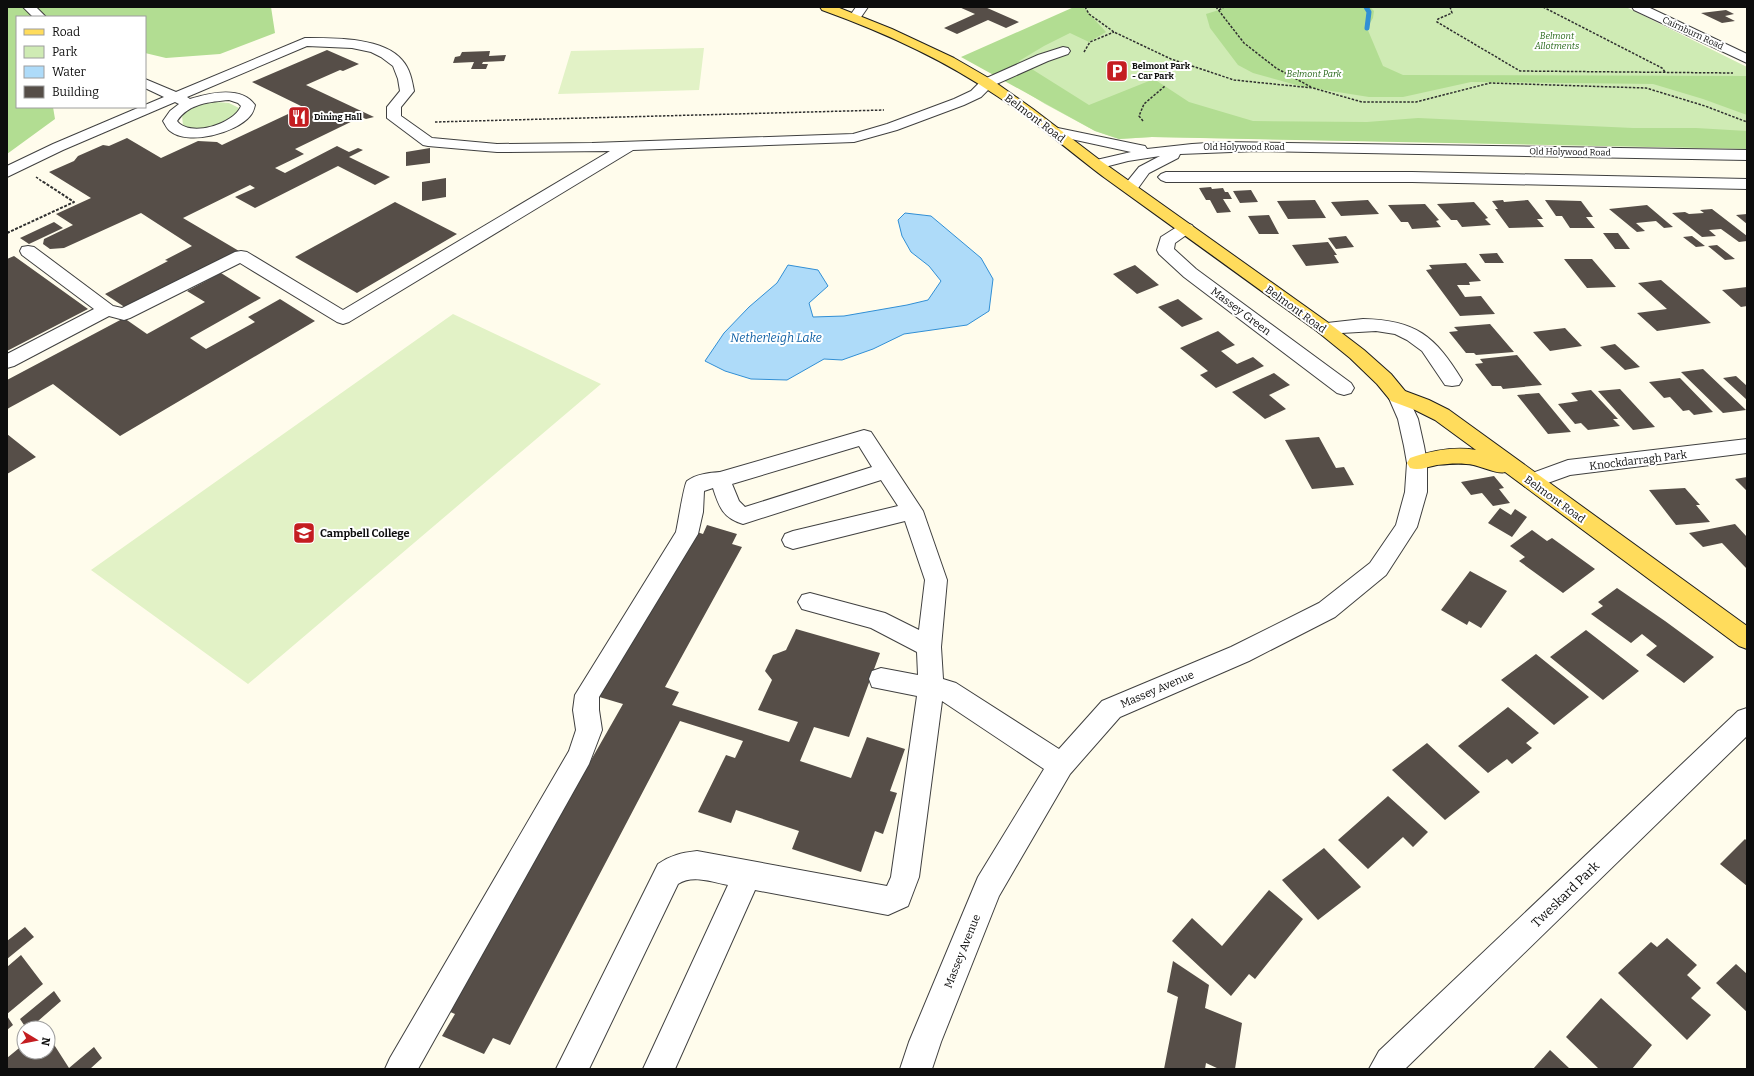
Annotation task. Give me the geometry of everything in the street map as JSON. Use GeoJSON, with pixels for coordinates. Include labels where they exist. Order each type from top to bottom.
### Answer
{"type":"FeatureCollection","features":[{"type":"Feature","properties":{"kind":"main road","name":"Belmont Road"},"geometry":{"type":"LineString","coordinates":[[826,7],[858,12],[987,83],[1324,328],[1357,354],[1384,379],[1398,396],[1422,405],[1442,415],[1747,639]]}},
{"type":"Feature","properties":{"kind":"main road"},"geometry":{"type":"LineString","coordinates":[[1417,464],[1435,457],[1467,455],[1496,464],[1531,481]]}},
{"type":"Feature","properties":{"kind":"street"},"geometry":{"type":"LineString","coordinates":[[30,7],[39,16]]}},
{"type":"Feature","properties":{"kind":"street","name":"Cairnburn Road"},"geometry":{"type":"LineString","coordinates":[[1638,7],[1747,59]]}},
{"type":"Feature","properties":{"kind":"street"},"geometry":{"type":"LineString","coordinates":[[13,169],[58,147],[183,100],[233,72],[305,42],[338,42],[378,49],[396,60],[405,78],[407,91],[394,107],[394,118],[428,142],[497,148],[630,146],[854,138],[892,127],[959,102],[976,94],[987,83],[1043,58],[1063,51]]}},
{"type":"Feature","properties":{"kind":"street"},"geometry":{"type":"LineString","coordinates":[[230,96],[239,83],[233,72]]}},
{"type":"Feature","properties":{"kind":"street"},"geometry":{"type":"LineString","coordinates":[[146,83],[183,100],[230,96],[243,100],[248,105],[248,110],[244,116],[236,122],[212,131],[187,133],[177,130],[171,126],[170,121],[172,115],[183,100]]}},
{"type":"Feature","properties":{"kind":"street"},"geometry":{"type":"LineString","coordinates":[[1053,131],[1151,151]]}},
{"type":"Feature","properties":{"kind":"street"},"geometry":{"type":"LineString","coordinates":[[28,251],[107,310],[124,314],[241,256],[343,318],[630,146]]}},
{"type":"Feature","properties":{"kind":"street","name":"Old Holywood Road"},"geometry":{"type":"LineString","coordinates":[[1097,164],[1151,151],[1217,147],[1394,148],[1747,156]]}},
{"type":"Feature","properties":{"kind":"street"},"geometry":{"type":"LineString","coordinates":[[1130,188],[1144,170],[1154,163],[1171,157],[1184,148]]}},
{"type":"Feature","properties":{"kind":"street"},"geometry":{"type":"LineString","coordinates":[[1394,148],[1412,177]]}},
{"type":"Feature","properties":{"kind":"street"},"geometry":{"type":"LineString","coordinates":[[1166,177],[1412,177],[1747,184]]}},
{"type":"Feature","properties":{"kind":"street","name":"Massey Green"},"geometry":{"type":"LineString","coordinates":[[1186,228],[1167,241],[1166,250],[1190,272],[1344,388]]}},
{"type":"Feature","properties":{"kind":"street"},"geometry":{"type":"LineString","coordinates":[[7,362],[107,310]]}},
{"type":"Feature","properties":{"kind":"street"},"geometry":{"type":"LineString","coordinates":[[1324,328],[1368,325],[1390,327],[1412,335],[1424,343],[1438,358],[1452,380]]}},
{"type":"Feature","properties":{"kind":"street","name":"Massey Avenue"},"geometry":{"type":"LineString","coordinates":[[916,1069],[928,1034],[988,887],[1060,765],[1111,709],[1240,654],[1327,610],[1378,569],[1406,527],[1416,492],[1417,464],[1408,419],[1398,396]]}},
{"type":"Feature","properties":{"kind":"street"},"geometry":{"type":"LineString","coordinates":[[401,1069],[580,756],[589,730],[586,710],[587,695],[687,534],[692,512],[694,487],[706,481],[720,480],[864,437],[912,511],[936,580],[929,647],[932,688],[905,877],[898,896],[888,901],[697,865],[678,867],[668,874],[572,1069]]}},
{"type":"Feature","properties":{"kind":"street","name":"Knockdarragh Park"},"geometry":{"type":"LineString","coordinates":[[1531,481],[1568,468],[1747,446]]}},
{"type":"Feature","properties":{"kind":"street"},"geometry":{"type":"LineString","coordinates":[[720,480],[733,510],[738,516],[743,516],[886,470]]}},
{"type":"Feature","properties":{"kind":"street"},"geometry":{"type":"LineString","coordinates":[[793,540],[912,511]]}},
{"type":"Feature","properties":{"kind":"street"},"geometry":{"type":"LineString","coordinates":[[810,602],[877,620],[929,647]]}},
{"type":"Feature","properties":{"kind":"street"},"geometry":{"type":"LineString","coordinates":[[881,680],[947,691],[1060,765]]}},
{"type":"Feature","properties":{"kind":"street","name":"Tweskard Park"},"geometry":{"type":"LineString","coordinates":[[1385,1069],[1390,1062],[1747,719]]}},
{"type":"Feature","properties":{"kind":"street"},"geometry":{"type":"LineString","coordinates":[[659,1069],[748,874]]}},
{"type":"Feature","properties":{"kind":"path"},"geometry":{"type":"LineString","coordinates":[[1086,7],[1089,14],[1114,32],[1171,59],[1234,80],[1313,88],[1362,102],[1416,102],[1490,83],[1646,88],[1705,106],[1747,122]]}},
{"type":"Feature","properties":{"kind":"path"},"geometry":{"type":"LineString","coordinates":[[1216,7],[1220,10],[1244,43],[1276,68],[1313,88]]}},
{"type":"Feature","properties":{"kind":"path"},"geometry":{"type":"LineString","coordinates":[[1220,10],[1224,7]]}},
{"type":"Feature","properties":{"kind":"path"},"geometry":{"type":"LineString","coordinates":[[1450,7],[1452,13],[1438,19],[1437,22],[1520,70],[1733,73]]}},
{"type":"Feature","properties":{"kind":"path"},"geometry":{"type":"LineString","coordinates":[[1543,7],[1662,68],[1665,72]]}},
{"type":"Feature","properties":{"kind":"path"},"geometry":{"type":"LineString","coordinates":[[1084,52],[1090,42],[1114,32]]}},
{"type":"Feature","properties":{"kind":"path"},"geometry":{"type":"LineString","coordinates":[[1144,121],[1139,116],[1144,104],[1165,86]]}},
{"type":"Feature","properties":{"kind":"path"},"geometry":{"type":"LineString","coordinates":[[402,123],[888,109]]}},
{"type":"Feature","properties":{"kind":"path"},"geometry":{"type":"LineString","coordinates":[[7,233],[74,202],[13,169]]}},
{"type":"Feature","properties":{"kind":"green space"},"geometry":{"type":"Polygon","coordinates":[[[7,7],[271,7],[275,33],[220,54],[166,58],[146,53],[146,16],[16,16],[16,108],[53,108],[55,119],[7,154],[7,7]]]}},
{"type":"Feature","properties":{"kind":"green space","name":"Belmont Park"},"geometry":{"type":"Polygon","coordinates":[[[1074,7],[1626,7],[1747,67],[1747,148],[1152,137],[1119,139],[1095,131],[1045,104],[992,71],[1074,7]]]}},
{"type":"Feature","properties":{"kind":"green space"},"geometry":{"type":"Polygon","coordinates":[[[1074,7],[1083,7],[1106,32],[1089,42],[1070,33],[1019,61],[1089,105],[1154,79],[1189,102],[1253,121],[1367,122],[1418,118],[1633,128],[1696,128],[1747,131],[1747,149],[1152,137],[1119,139],[1095,131],[961,57],[1074,7]]]}},
{"type":"Feature","properties":{"kind":"green space"},"geometry":{"type":"Polygon","coordinates":[[[1224,7],[1370,7],[1374,11],[1373,18],[1367,28],[1383,66],[1403,75],[1747,76],[1747,115],[1703,99],[1653,84],[1471,82],[1403,97],[1369,97],[1300,86],[1253,73],[1238,65],[1210,28],[1206,14],[1224,7]]]}},
{"type":"Feature","properties":{"kind":"green space"},"geometry":{"type":"Polygon","coordinates":[[[704,48],[699,90],[558,94],[571,51],[704,48]]]}},
{"type":"Feature","properties":{"kind":"green space"},"geometry":{"type":"Polygon","coordinates":[[[206,103],[229,103],[239,108],[238,113],[212,127],[197,129],[183,126],[182,115],[189,109],[206,103]]]}},
{"type":"Feature","properties":{"kind":"green space"},"geometry":{"type":"Polygon","coordinates":[[[453,314],[601,384],[248,684],[91,570],[453,314]]]}},
{"type":"Feature","properties":{"kind":"water","name":"Netherleigh Lake"},"geometry":{"type":"Polygon","coordinates":[[[905,213],[931,216],[981,258],[993,279],[989,311],[967,325],[904,334],[873,349],[842,360],[824,359],[787,380],[751,379],[725,371],[705,361],[724,333],[749,307],[777,283],[788,265],[818,270],[828,286],[809,303],[813,317],[844,316],[928,300],[941,281],[929,266],[911,252],[902,236],[898,220],[905,213]]]}},
{"type":"Feature","properties":{"kind":"building"},"geometry":{"type":"Polygon","coordinates":[[[959,7],[985,7],[1019,22],[1006,28],[988,20],[957,34],[944,28],[975,14],[959,7]]]}},
{"type":"Feature","properties":{"kind":"building"},"geometry":{"type":"Polygon","coordinates":[[[1726,10],[1734,14],[1725,16],[1735,21],[1722,23],[1701,13],[1726,10]]]}},
{"type":"Feature","properties":{"kind":"building"},"geometry":{"type":"Polygon","coordinates":[[[327,50],[359,64],[343,71],[340,70],[306,85],[374,117],[366,119],[361,117],[295,149],[304,154],[275,168],[285,173],[337,146],[349,152],[358,148],[363,150],[349,157],[390,177],[375,185],[338,166],[255,208],[235,197],[255,188],[250,185],[183,218],[239,251],[189,278],[186,276],[126,308],[105,294],[168,261],[165,260],[192,246],[141,213],[64,248],[50,249],[43,244],[44,239],[73,225],[56,214],[91,198],[49,172],[74,161],[78,156],[103,145],[109,146],[127,138],[161,158],[198,141],[217,142],[222,145],[303,107],[252,82],[327,50]]]}},
{"type":"Feature","properties":{"kind":"building"},"geometry":{"type":"Polygon","coordinates":[[[490,51],[489,56],[506,55],[504,61],[483,62],[482,64],[488,64],[486,69],[471,69],[474,62],[453,63],[455,57],[460,56],[462,52],[490,51]]]}},
{"type":"Feature","properties":{"kind":"building"},"geometry":{"type":"Polygon","coordinates":[[[430,148],[430,163],[406,166],[406,152],[430,148]]]}},
{"type":"Feature","properties":{"kind":"building"},"geometry":{"type":"Polygon","coordinates":[[[446,178],[446,197],[422,201],[422,182],[446,178]]]}},
{"type":"Feature","properties":{"kind":"building"},"geometry":{"type":"Polygon","coordinates":[[[1211,187],[1212,189],[1223,188],[1225,192],[1228,192],[1232,199],[1223,199],[1231,212],[1217,213],[1210,200],[1206,200],[1199,188],[1211,187]]]}},
{"type":"Feature","properties":{"kind":"building"},"geometry":{"type":"Polygon","coordinates":[[[1251,190],[1258,202],[1240,203],[1233,191],[1251,190]]]}},
{"type":"Feature","properties":{"kind":"building"},"geometry":{"type":"Polygon","coordinates":[[[1315,200],[1326,218],[1288,219],[1277,201],[1315,200]]]}},
{"type":"Feature","properties":{"kind":"building"},"geometry":{"type":"Polygon","coordinates":[[[1368,200],[1379,214],[1341,216],[1331,202],[1368,200]]]}},
{"type":"Feature","properties":{"kind":"building"},"geometry":{"type":"Polygon","coordinates":[[[1503,200],[1504,202],[1528,200],[1543,219],[1537,219],[1544,227],[1509,228],[1495,209],[1498,209],[1492,201],[1503,200]]]}},
{"type":"Feature","properties":{"kind":"building"},"geometry":{"type":"Polygon","coordinates":[[[1545,200],[1581,201],[1593,217],[1586,217],[1595,228],[1570,228],[1562,216],[1556,216],[1545,200]]]}},
{"type":"Feature","properties":{"kind":"building"},"geometry":{"type":"Polygon","coordinates":[[[395,202],[457,234],[357,293],[295,257],[395,202]]]}},
{"type":"Feature","properties":{"kind":"building"},"geometry":{"type":"Polygon","coordinates":[[[1474,202],[1488,218],[1485,219],[1491,225],[1462,227],[1457,220],[1451,220],[1437,204],[1474,202]]]}},
{"type":"Feature","properties":{"kind":"building"},"geometry":{"type":"Polygon","coordinates":[[[1425,204],[1439,220],[1436,221],[1441,227],[1412,229],[1408,222],[1401,222],[1388,205],[1425,204]]]}},
{"type":"Feature","properties":{"kind":"building"},"geometry":{"type":"Polygon","coordinates":[[[1647,205],[1673,227],[1664,228],[1656,221],[1636,223],[1645,231],[1637,232],[1609,209],[1647,205]]]}},
{"type":"Feature","properties":{"kind":"building"},"geometry":{"type":"Polygon","coordinates":[[[1712,209],[1747,236],[1747,241],[1739,242],[1721,229],[1709,230],[1716,236],[1702,237],[1672,213],[1704,213],[1700,210],[1712,209]]]}},
{"type":"Feature","properties":{"kind":"building"},"geometry":{"type":"Polygon","coordinates":[[[1747,214],[1747,224],[1736,215],[1747,214]]]}},
{"type":"Feature","properties":{"kind":"building"},"geometry":{"type":"Polygon","coordinates":[[[1269,215],[1279,234],[1259,234],[1248,216],[1269,215]]]}},
{"type":"Feature","properties":{"kind":"building"},"geometry":{"type":"Polygon","coordinates":[[[54,222],[63,228],[29,244],[20,238],[54,222]]]}},
{"type":"Feature","properties":{"kind":"building"},"geometry":{"type":"Polygon","coordinates":[[[1603,233],[1618,233],[1630,249],[1615,249],[1603,233]]]}},
{"type":"Feature","properties":{"kind":"building"},"geometry":{"type":"Polygon","coordinates":[[[1346,236],[1354,247],[1336,249],[1328,238],[1346,236]]]}},
{"type":"Feature","properties":{"kind":"building"},"geometry":{"type":"Polygon","coordinates":[[[1692,236],[1705,246],[1696,247],[1683,237],[1692,236]]]}},
{"type":"Feature","properties":{"kind":"building"},"geometry":{"type":"Polygon","coordinates":[[[1328,242],[1337,255],[1334,255],[1339,263],[1306,266],[1292,245],[1328,242]]]}},
{"type":"Feature","properties":{"kind":"building"},"geometry":{"type":"Polygon","coordinates":[[[1717,245],[1735,259],[1725,260],[1708,246],[1717,245]]]}},
{"type":"Feature","properties":{"kind":"building"},"geometry":{"type":"Polygon","coordinates":[[[1497,253],[1504,263],[1485,263],[1479,254],[1497,253]]]}},
{"type":"Feature","properties":{"kind":"building"},"geometry":{"type":"Polygon","coordinates":[[[14,256],[88,309],[7,351],[7,259],[14,256]]]}},
{"type":"Feature","properties":{"kind":"building"},"geometry":{"type":"Polygon","coordinates":[[[1564,259],[1592,259],[1616,287],[1587,288],[1564,259]]]}},
{"type":"Feature","properties":{"kind":"building"},"geometry":{"type":"Polygon","coordinates":[[[1466,263],[1481,281],[1469,282],[1470,285],[1457,285],[1465,297],[1481,296],[1495,314],[1460,316],[1426,270],[1432,269],[1429,265],[1466,263]]]}},
{"type":"Feature","properties":{"kind":"building"},"geometry":{"type":"Polygon","coordinates":[[[1135,265],[1159,285],[1137,294],[1113,274],[1135,265]]]}},
{"type":"Feature","properties":{"kind":"building"},"geometry":{"type":"Polygon","coordinates":[[[221,273],[261,298],[190,338],[206,349],[255,322],[248,317],[280,299],[315,321],[120,436],[53,384],[7,409],[7,380],[124,318],[147,334],[205,302],[187,291],[221,273]]]}},
{"type":"Feature","properties":{"kind":"building"},"geometry":{"type":"Polygon","coordinates":[[[1661,280],[1711,323],[1657,331],[1637,313],[1667,309],[1638,283],[1661,280]]]}},
{"type":"Feature","properties":{"kind":"building"},"geometry":{"type":"Polygon","coordinates":[[[1747,287],[1747,306],[1741,307],[1722,290],[1747,287]]]}},
{"type":"Feature","properties":{"kind":"building"},"geometry":{"type":"Polygon","coordinates":[[[1178,299],[1203,319],[1182,327],[1158,307],[1178,299]]]}},
{"type":"Feature","properties":{"kind":"building"},"geometry":{"type":"Polygon","coordinates":[[[1490,324],[1514,352],[1476,355],[1474,353],[1466,353],[1449,332],[1458,331],[1454,327],[1490,324]]]}},
{"type":"Feature","properties":{"kind":"building"},"geometry":{"type":"Polygon","coordinates":[[[1565,328],[1582,346],[1550,351],[1533,332],[1565,328]]]}},
{"type":"Feature","properties":{"kind":"building"},"geometry":{"type":"Polygon","coordinates":[[[1218,331],[1235,345],[1221,351],[1237,364],[1253,357],[1264,366],[1216,388],[1200,375],[1208,371],[1180,348],[1218,331]]]}},
{"type":"Feature","properties":{"kind":"building"},"geometry":{"type":"Polygon","coordinates":[[[1615,344],[1640,367],[1625,370],[1600,347],[1615,344]]]}},
{"type":"Feature","properties":{"kind":"building"},"geometry":{"type":"Polygon","coordinates":[[[1517,355],[1542,385],[1503,389],[1501,386],[1492,386],[1475,364],[1483,363],[1480,359],[1517,355]]]}},
{"type":"Feature","properties":{"kind":"building"},"geometry":{"type":"Polygon","coordinates":[[[1703,369],[1746,410],[1723,413],[1681,372],[1703,369]]]}},
{"type":"Feature","properties":{"kind":"building"},"geometry":{"type":"Polygon","coordinates":[[[1274,373],[1290,385],[1269,395],[1286,409],[1265,419],[1232,392],[1274,373]]]}},
{"type":"Feature","properties":{"kind":"building"},"geometry":{"type":"Polygon","coordinates":[[[1736,376],[1747,386],[1747,400],[1723,378],[1736,376]]]}},
{"type":"Feature","properties":{"kind":"building"},"geometry":{"type":"Polygon","coordinates":[[[1680,378],[1713,412],[1694,415],[1689,410],[1683,411],[1670,397],[1664,398],[1649,382],[1680,378]]]}},
{"type":"Feature","properties":{"kind":"building"},"geometry":{"type":"Polygon","coordinates":[[[1620,389],[1655,427],[1633,430],[1598,391],[1620,389]]]}},
{"type":"Feature","properties":{"kind":"building"},"geometry":{"type":"Polygon","coordinates":[[[1591,390],[1618,419],[1613,419],[1620,426],[1588,430],[1581,423],[1575,424],[1558,404],[1578,401],[1571,393],[1591,390]]]}},
{"type":"Feature","properties":{"kind":"building"},"geometry":{"type":"Polygon","coordinates":[[[1539,393],[1571,432],[1548,434],[1517,395],[1539,393]]]}},
{"type":"Feature","properties":{"kind":"building"},"geometry":{"type":"Polygon","coordinates":[[[7,434],[36,457],[7,474],[7,434]]]}},
{"type":"Feature","properties":{"kind":"building"},"geometry":{"type":"Polygon","coordinates":[[[1319,437],[1336,468],[1344,467],[1354,485],[1312,489],[1285,440],[1319,437]]]}},
{"type":"Feature","properties":{"kind":"building"},"geometry":{"type":"Polygon","coordinates":[[[1494,476],[1504,488],[1499,489],[1510,503],[1493,506],[1482,493],[1471,495],[1461,482],[1494,476]]]}},
{"type":"Feature","properties":{"kind":"building"},"geometry":{"type":"Polygon","coordinates":[[[1747,477],[1747,491],[1735,479],[1747,477]]]}},
{"type":"Feature","properties":{"kind":"building"},"geometry":{"type":"Polygon","coordinates":[[[1685,488],[1700,505],[1696,505],[1710,522],[1676,525],[1649,490],[1685,488]]]}},
{"type":"Feature","properties":{"kind":"building"},"geometry":{"type":"Polygon","coordinates":[[[1500,508],[1511,515],[1515,509],[1527,517],[1512,537],[1488,523],[1500,508]]]}},
{"type":"Feature","properties":{"kind":"building"},"geometry":{"type":"Polygon","coordinates":[[[1735,524],[1747,537],[1747,569],[1722,543],[1703,547],[1689,533],[1735,524]]]}},
{"type":"Feature","properties":{"kind":"building"},"geometry":{"type":"Polygon","coordinates":[[[707,525],[737,534],[732,544],[742,547],[665,687],[679,692],[672,705],[789,742],[798,722],[758,710],[772,680],[765,671],[773,655],[786,650],[796,629],[880,653],[849,737],[814,727],[800,761],[851,778],[867,737],[905,749],[890,791],[897,793],[883,834],[875,831],[861,872],[792,849],[799,831],[736,810],[731,823],[698,812],[726,755],[735,758],[743,741],[680,721],[510,1045],[493,1038],[484,1054],[442,1036],[455,1014],[448,1011],[623,704],[596,696],[694,531],[703,534],[707,525]]]}},
{"type":"Feature","properties":{"kind":"building"},"geometry":{"type":"Polygon","coordinates":[[[1532,530],[1547,541],[1552,538],[1595,569],[1563,593],[1519,561],[1525,557],[1510,546],[1532,530]]]}},
{"type":"Feature","properties":{"kind":"building"},"geometry":{"type":"Polygon","coordinates":[[[1470,571],[1507,591],[1481,628],[1469,621],[1467,625],[1441,610],[1470,571]]]}},
{"type":"Feature","properties":{"kind":"building"},"geometry":{"type":"Polygon","coordinates":[[[1617,588],[1714,657],[1684,683],[1646,655],[1657,646],[1642,634],[1631,643],[1591,614],[1603,606],[1598,602],[1617,588]]]}},
{"type":"Feature","properties":{"kind":"building"},"geometry":{"type":"Polygon","coordinates":[[[1586,630],[1639,671],[1603,700],[1550,657],[1586,630]]]}},
{"type":"Feature","properties":{"kind":"building"},"geometry":{"type":"Polygon","coordinates":[[[1536,654],[1589,697],[1554,725],[1501,680],[1536,654]]]}},
{"type":"Feature","properties":{"kind":"building"},"geometry":{"type":"Polygon","coordinates":[[[1508,707],[1539,733],[1526,743],[1532,748],[1512,764],[1507,759],[1488,773],[1458,746],[1508,707]]]}},
{"type":"Feature","properties":{"kind":"building"},"geometry":{"type":"Polygon","coordinates":[[[1427,743],[1480,792],[1445,820],[1392,770],[1427,743]]]}},
{"type":"Feature","properties":{"kind":"building"},"geometry":{"type":"Polygon","coordinates":[[[1388,796],[1428,832],[1413,847],[1403,837],[1368,869],[1338,840],[1388,796]]]}},
{"type":"Feature","properties":{"kind":"building"},"geometry":{"type":"Polygon","coordinates":[[[1745,839],[1747,841],[1747,886],[1720,864],[1745,839]]]}},
{"type":"Feature","properties":{"kind":"building"},"geometry":{"type":"Polygon","coordinates":[[[1324,848],[1361,887],[1318,920],[1282,880],[1324,848]]]}},
{"type":"Feature","properties":{"kind":"building"},"geometry":{"type":"Polygon","coordinates":[[[1269,890],[1303,919],[1255,979],[1249,974],[1231,996],[1172,941],[1192,918],[1222,946],[1269,890]]]}},
{"type":"Feature","properties":{"kind":"building"},"geometry":{"type":"Polygon","coordinates":[[[25,927],[34,937],[7,959],[7,941],[25,927]]]}},
{"type":"Feature","properties":{"kind":"building"},"geometry":{"type":"Polygon","coordinates":[[[1667,938],[1697,965],[1687,975],[1701,988],[1691,998],[1711,1015],[1687,1040],[1618,973],[1651,942],[1657,947],[1667,938]]]}},
{"type":"Feature","properties":{"kind":"building"},"geometry":{"type":"Polygon","coordinates":[[[21,955],[43,984],[7,1014],[7,967],[21,955]]]}},
{"type":"Feature","properties":{"kind":"building"},"geometry":{"type":"Polygon","coordinates":[[[1173,961],[1209,985],[1205,1008],[1242,1023],[1235,1069],[1219,1069],[1206,1063],[1205,1069],[1164,1069],[1178,997],[1167,992],[1173,961]]]}},
{"type":"Feature","properties":{"kind":"building"},"geometry":{"type":"Polygon","coordinates":[[[1736,964],[1747,974],[1747,1012],[1716,983],[1736,964]]]}},
{"type":"Feature","properties":{"kind":"building"},"geometry":{"type":"Polygon","coordinates":[[[54,991],[61,1001],[39,1020],[20,1019],[54,991]]]}},
{"type":"Feature","properties":{"kind":"building"},"geometry":{"type":"Polygon","coordinates":[[[1601,998],[1652,1045],[1632,1069],[1599,1069],[1566,1037],[1601,998]]]}},
{"type":"Feature","properties":{"kind":"building"},"geometry":{"type":"Polygon","coordinates":[[[7,1016],[13,1025],[7,1030],[7,1016]]]}},
{"type":"Feature","properties":{"kind":"building"},"geometry":{"type":"Polygon","coordinates":[[[94,1047],[102,1058],[90,1069],[7,1069],[7,1058],[16,1051],[16,1060],[56,1060],[56,1048],[69,1068],[94,1047]]]}},
{"type":"Feature","properties":{"kind":"building"},"geometry":{"type":"Polygon","coordinates":[[[1550,1050],[1570,1069],[1533,1069],[1550,1050]]]}},
{"type":"Feature","properties":{"kind":"waterway"},"geometry":{"type":"LineString","coordinates":[[1366,7],[1369,12],[1367,28]]}},
{"type":"Feature","properties":{"kind":"place","name":"Belmont Park - Car Park"},"geometry":{"type":"Point","coordinates":[1117,71]}},
{"type":"Feature","properties":{"kind":"place","name":"Dining Hall"},"geometry":{"type":"Point","coordinates":[299,117]}},
{"type":"Feature","properties":{"kind":"place","name":"Campbell College"},"geometry":{"type":"Point","coordinates":[304,533]}},
{"type":"Feature","properties":{"kind":"park label","name":"Belmont Allotments"},"geometry":{"type":"Point","coordinates":[1557,42]}}]}
